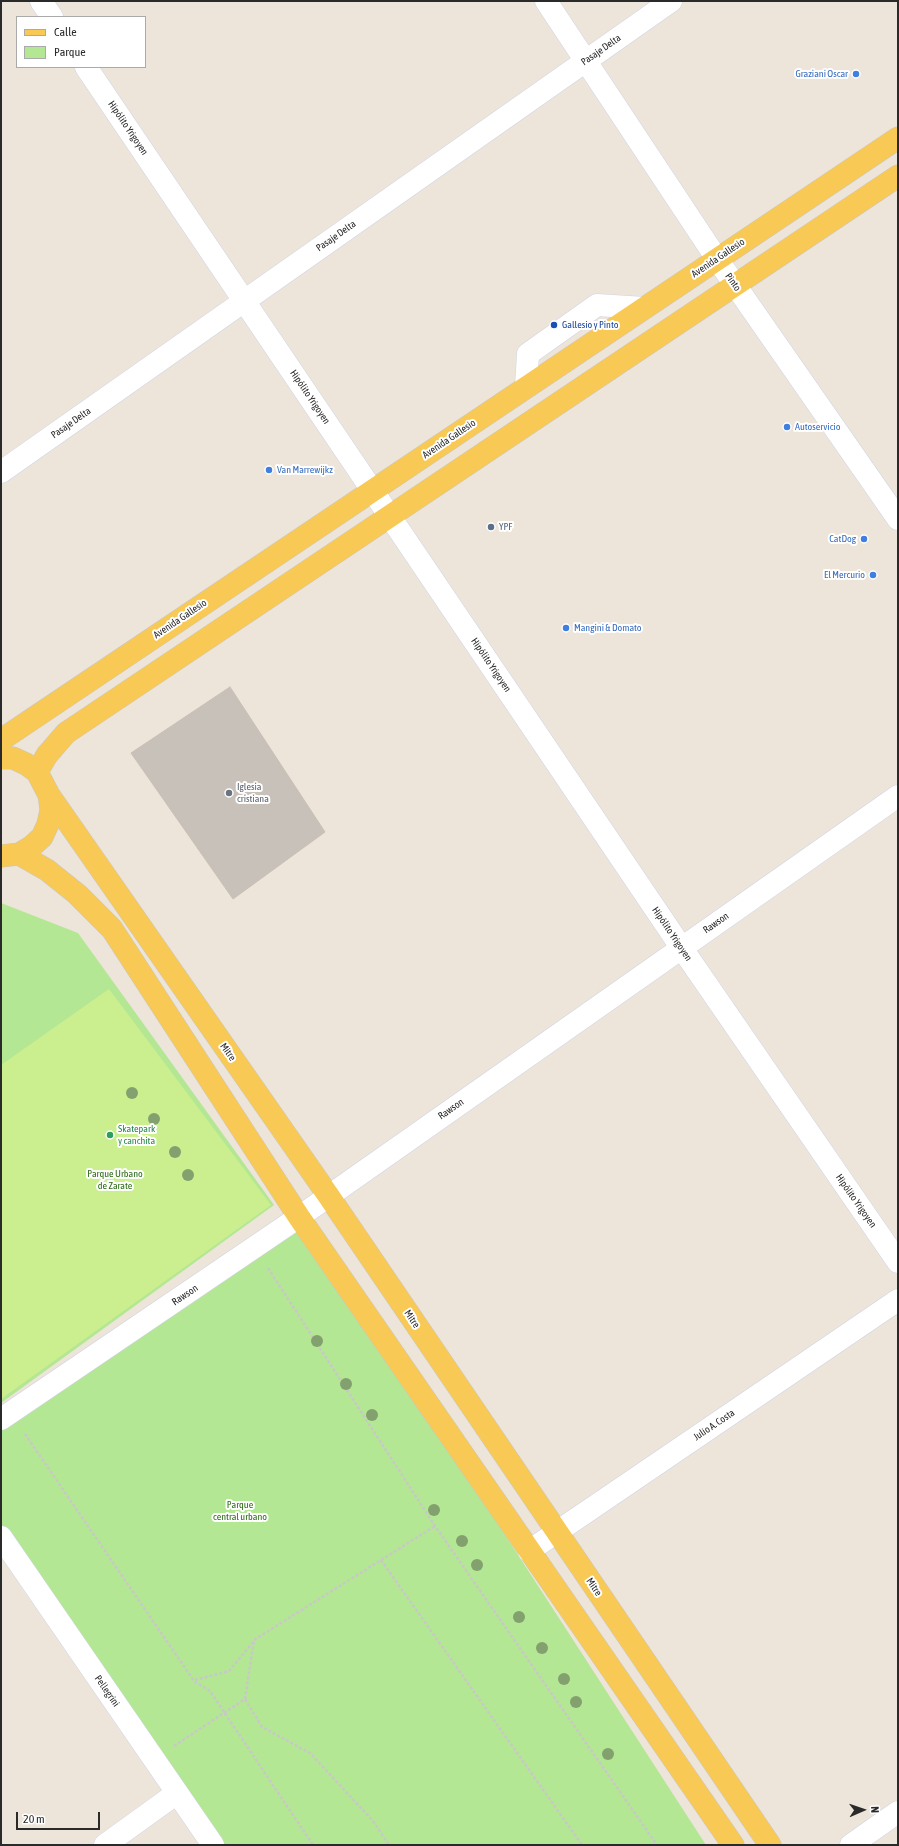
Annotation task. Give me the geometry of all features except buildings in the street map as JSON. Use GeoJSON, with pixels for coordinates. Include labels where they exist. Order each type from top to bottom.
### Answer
{"type":"FeatureCollection","features":[{"type":"Feature","properties":{"kind":"main road","name":"Avenida Gallesio"},"geometry":{"type":"LineString","coordinates":[[1,740],[898,138]]}},
{"type":"Feature","properties":{"kind":"main road"},"geometry":{"type":"LineString","coordinates":[[1,758],[13,758],[26,764],[37,772],[47,754],[66,733],[898,176]]}},
{"type":"Feature","properties":{"kind":"main road","name":"Mitre"},"geometry":{"type":"LineString","coordinates":[[37,772],[50,795],[328,1195],[770,1845]]}},
{"type":"Feature","properties":{"kind":"main road"},"geometry":{"type":"LineString","coordinates":[[7,857],[31,847],[42,837],[48,824],[51,810],[50,795]]}},
{"type":"Feature","properties":{"kind":"main road"},"geometry":{"type":"LineString","coordinates":[[7,857],[46,870],[77,894],[112,929],[299,1217],[733,1845]]}},
{"type":"Feature","properties":{"kind":"street"},"geometry":{"type":"LineString","coordinates":[[41,1],[51,16]]}},
{"type":"Feature","properties":{"kind":"street","name":"Pinto"},"geometry":{"type":"LineString","coordinates":[[546,1],[717,259],[898,519]]}},
{"type":"Feature","properties":{"kind":"street","name":"Pasaje Delta"},"geometry":{"type":"LineString","coordinates":[[1,472],[671,1]]}},
{"type":"Feature","properties":{"kind":"street","name":"Hipólito Yrigoyen"},"geometry":{"type":"LineString","coordinates":[[87,68],[245,300],[681,947],[898,1262]]}},
{"type":"Feature","properties":{"kind":"street"},"geometry":{"type":"LineString","coordinates":[[526,387],[528,354],[584,314],[597,306],[644,308]]}},
{"type":"Feature","properties":{"kind":"street","name":"Rawson"},"geometry":{"type":"LineString","coordinates":[[6,1416],[299,1217],[328,1195],[898,796]]}},
{"type":"Feature","properties":{"kind":"street","name":"Julio A. Costa"},"geometry":{"type":"LineString","coordinates":[[529,1551],[898,1300]]}},
{"type":"Feature","properties":{"kind":"street","name":"Pellegrini"},"geometry":{"type":"LineString","coordinates":[[1,1537],[213,1845]]}},
{"type":"Feature","properties":{"kind":"street"},"geometry":{"type":"LineString","coordinates":[[104,1845],[177,1793]]}},
{"type":"Feature","properties":{"kind":"street"},"geometry":{"type":"LineString","coordinates":[[851,1845],[898,1812]]}},
{"type":"Feature","properties":{"kind":"path"},"geometry":{"type":"LineString","coordinates":[[255,1247],[435,1526],[657,1845]]}},
{"type":"Feature","properties":{"kind":"path"},"geometry":{"type":"LineString","coordinates":[[6,1416],[194,1681],[210,1691],[313,1845]]}},
{"type":"Feature","properties":{"kind":"path"},"geometry":{"type":"LineString","coordinates":[[194,1681],[229,1671],[254,1640],[435,1526]]}},
{"type":"Feature","properties":{"kind":"path"},"geometry":{"type":"LineString","coordinates":[[381,1560],[582,1845]]}},
{"type":"Feature","properties":{"kind":"path"},"geometry":{"type":"LineString","coordinates":[[254,1640],[245,1698],[262,1727],[310,1753],[373,1821],[388,1845]]}},
{"type":"Feature","properties":{"kind":"path"},"geometry":{"type":"LineString","coordinates":[[154,1760],[223,1711],[245,1698]]}},
{"type":"Feature","properties":{"kind":"green space","name":"Skatepark y canchita"},"geometry":{"type":"Polygon","coordinates":[[[1,903],[78,933],[274,1205],[1,1403],[1,903]]]}},
{"type":"Feature","properties":{"kind":"green space","name":"Skatepark y canchita"},"geometry":{"type":"Polygon","coordinates":[[[109,989],[271,1205],[1,1399],[1,1065],[109,989]]]}},
{"type":"Feature","properties":{"kind":"green space","name":"Parque central urbano"},"geometry":{"type":"Polygon","coordinates":[[[299,1217],[706,1845],[219,1845],[1,1536],[1,1420],[299,1217]]]}},
{"type":"Feature","properties":{"kind":"place","name":"Graziani Oscar"},"geometry":{"type":"Point","coordinates":[856,74]}},
{"type":"Feature","properties":{"kind":"place","name":"Gallesio y Pinto"},"geometry":{"type":"Point","coordinates":[554,325]}},
{"type":"Feature","properties":{"kind":"place","name":"Autoservicio"},"geometry":{"type":"Point","coordinates":[787,427]}},
{"type":"Feature","properties":{"kind":"place","name":"Van Marrewijkz"},"geometry":{"type":"Point","coordinates":[269,470]}},
{"type":"Feature","properties":{"kind":"place","name":"YPF"},"geometry":{"type":"Point","coordinates":[491,527]}},
{"type":"Feature","properties":{"kind":"place","name":"CatDog"},"geometry":{"type":"Point","coordinates":[864,539]}},
{"type":"Feature","properties":{"kind":"place","name":"El Mercurio"},"geometry":{"type":"Point","coordinates":[873,575]}},
{"type":"Feature","properties":{"kind":"place","name":"Mangini & Domato"},"geometry":{"type":"Point","coordinates":[566,628]}},
{"type":"Feature","properties":{"kind":"place","name":"Iglesia cristiana"},"geometry":{"type":"Point","coordinates":[229,793]}},
{"type":"Feature","properties":{"kind":"place","name":"Skatepark y canchita"},"geometry":{"type":"Point","coordinates":[110,1135]}},
{"type":"Feature","properties":{"kind":"park label","name":"Parque Urbano de Zarate"},"geometry":{"type":"Point","coordinates":[115,1180]}}]}
